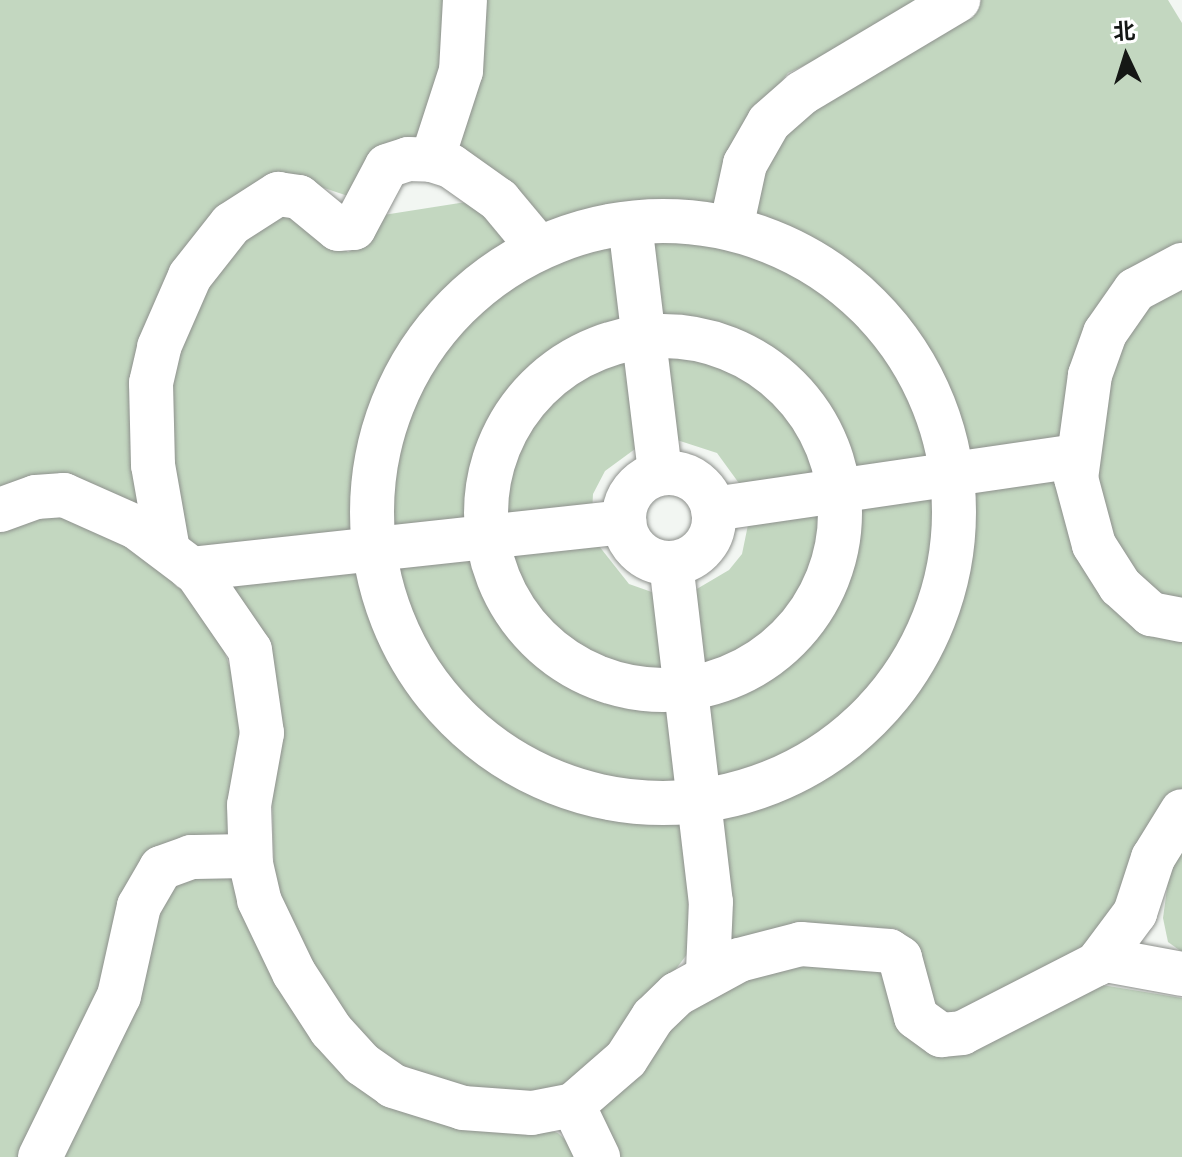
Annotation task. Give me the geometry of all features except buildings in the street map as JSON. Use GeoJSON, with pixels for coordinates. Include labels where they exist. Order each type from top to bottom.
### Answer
{"type":"FeatureCollection","features":[{"type":"Feature","properties":{"kind":"street"},"geometry":{"type":"LineString","coordinates":[[432,160],[461,71],[465,0]]}},
{"type":"Feature","properties":{"kind":"street"},"geometry":{"type":"LineString","coordinates":[[731,228],[745,164],[769,122],[802,93],[958,0]]}},
{"type":"Feature","properties":{"kind":"street"},"geometry":{"type":"LineString","coordinates":[[180,560],[153,465],[151,383],[159,347],[190,276],[231,224],[269,197],[299,197],[344,231],[360,219],[387,166],[408,159],[432,160],[463,173],[499,200],[539,248]]}},
{"type":"Feature","properties":{"kind":"street"},"geometry":{"type":"LineString","coordinates":[[669,220],[731,228],[790,249],[844,282],[889,326],[923,377],[949,451],[956,529],[940,606],[905,676],[852,734],[786,777],[700,802],[632,802],[556,783],[487,746],[431,691],[392,624],[372,548],[371,485],[380,439],[408,367],[445,316],[492,275],[539,248],[606,225],[630,224],[669,220]]}},
{"type":"Feature","properties":{"kind":"street"},"geometry":{"type":"LineString","coordinates":[[630,224],[660,473]]}},
{"type":"Feature","properties":{"kind":"street"},"geometry":{"type":"LineString","coordinates":[[1182,265],[1135,290],[1105,333],[1090,375],[1077,456],[1083,514],[1114,575],[1151,614],[1182,620]]}},
{"type":"Feature","properties":{"kind":"street"},"geometry":{"type":"LineString","coordinates":[[644,336],[703,340],[754,360],[798,396],[828,443],[839,492],[834,563],[807,618],[763,661],[707,686],[645,690],[586,673],[536,638],[501,588],[487,535],[489,473],[510,421],[546,378],[593,350],[644,336]]}},
{"type":"Feature","properties":{"kind":"street"},"geometry":{"type":"LineString","coordinates":[[713,509],[1077,456]]}},
{"type":"Feature","properties":{"kind":"street"},"geometry":{"type":"LineString","coordinates":[[660,473],[688,477],[709,497],[713,509],[713,525],[699,551],[671,563],[642,553],[631,542],[624,522],[636,487],[660,473]]}},
{"type":"Feature","properties":{"kind":"street"},"geometry":{"type":"LineString","coordinates":[[0,510],[36,497],[64,495],[136,527],[180,560],[250,650],[259,689],[262,733],[249,805],[250,856],[259,900],[294,973],[331,1030],[362,1064],[393,1086],[463,1108],[532,1113],[573,1105],[626,1059],[653,1017],[708,972],[801,944],[889,951],[900,958],[916,1017],[941,1035],[962,1033],[1101,959],[1135,913],[1153,858],[1182,811]]}},
{"type":"Feature","properties":{"kind":"street"},"geometry":{"type":"LineString","coordinates":[[180,560],[372,548],[624,522]]}},
{"type":"Feature","properties":{"kind":"street"},"geometry":{"type":"LineString","coordinates":[[671,563],[711,902],[708,972]]}},
{"type":"Feature","properties":{"kind":"street"},"geometry":{"type":"LineString","coordinates":[[40,1157],[119,996],[139,906],[161,868],[191,857],[250,856]]}},
{"type":"Feature","properties":{"kind":"street"},"geometry":{"type":"LineString","coordinates":[[1101,959],[1182,974]]}},
{"type":"Feature","properties":{"kind":"street"},"geometry":{"type":"LineString","coordinates":[[573,1105],[598,1157]]}},
{"type":"Feature","properties":{"kind":"green space"},"geometry":{"type":"Polygon","coordinates":[[[0,0],[449,0],[449,46],[427,138],[354,198],[300,180],[182,268],[149,508],[0,498],[0,0]]]}},
{"type":"Feature","properties":{"kind":"green space"},"geometry":{"type":"Polygon","coordinates":[[[477,0],[930,0],[883,29],[788,73],[747,125],[721,215],[645,209],[551,230],[462,152],[455,134],[477,0]]]}},
{"type":"Feature","properties":{"kind":"green space"},"geometry":{"type":"Polygon","coordinates":[[[972,0],[1168,0],[1182,23],[1182,242],[1115,281],[1099,304],[1060,436],[1047,451],[973,458],[959,442],[927,358],[899,319],[866,284],[828,256],[753,223],[769,139],[972,0]]]}},
{"type":"Feature","properties":{"kind":"green space"},"geometry":{"type":"Polygon","coordinates":[[[466,202],[523,244],[469,280],[434,313],[406,352],[384,394],[369,440],[359,532],[205,554],[181,537],[159,454],[186,300],[277,206],[348,252],[358,247],[377,216],[466,202]]]}},
{"type":"Feature","properties":{"kind":"green space"},"geometry":{"type":"Polygon","coordinates":[[[622,232],[634,328],[579,345],[527,383],[509,404],[479,456],[474,524],[383,534],[386,457],[408,394],[437,346],[473,307],[537,263],[622,232]]]}},
{"type":"Feature","properties":{"kind":"green space"},"geometry":{"type":"Polygon","coordinates":[[[675,233],[754,251],[831,291],[869,328],[900,371],[939,457],[847,488],[840,455],[810,400],[771,362],[701,326],[652,326],[643,234],[675,233]]]}},
{"type":"Feature","properties":{"kind":"green space"},"geometry":{"type":"Polygon","coordinates":[[[1182,282],[1182,611],[1123,572],[1082,457],[1132,311],[1182,282]]]}},
{"type":"Feature","properties":{"kind":"green space"},"geometry":{"type":"Polygon","coordinates":[[[656,346],[711,352],[766,381],[809,426],[832,483],[741,486],[717,453],[677,440],[656,346]]]}},
{"type":"Feature","properties":{"kind":"green space"},"geometry":{"type":"Polygon","coordinates":[[[625,351],[635,449],[605,471],[593,494],[592,514],[496,524],[502,474],[525,421],[550,391],[591,363],[625,351]]]}},
{"type":"Feature","properties":{"kind":"green space"},"geometry":{"type":"Polygon","coordinates":[[[1034,476],[1057,482],[1182,629],[1182,788],[1084,960],[941,1018],[929,995],[920,950],[897,929],[854,926],[733,939],[729,935],[715,811],[787,788],[837,759],[882,722],[919,677],[946,627],[962,571],[970,497],[976,488],[1034,476]]]}},
{"type":"Feature","properties":{"kind":"green space"},"geometry":{"type":"Polygon","coordinates":[[[949,486],[945,548],[931,598],[912,647],[883,690],[843,731],[786,767],[713,788],[701,699],[765,677],[809,636],[838,589],[853,529],[852,496],[949,486]]]}},
{"type":"Feature","properties":{"kind":"green space"},"geometry":{"type":"Polygon","coordinates":[[[836,512],[825,575],[795,623],[749,660],[698,679],[690,593],[729,570],[742,554],[749,520],[836,512]]]}},
{"type":"Feature","properties":{"kind":"green space"},"geometry":{"type":"Polygon","coordinates":[[[83,513],[177,580],[221,641],[242,704],[240,829],[216,840],[124,941],[21,1157],[0,1157],[0,520],[83,513]]]}},
{"type":"Feature","properties":{"kind":"green space"},"geometry":{"type":"Polygon","coordinates":[[[599,546],[629,584],[666,597],[673,682],[613,671],[574,649],[524,599],[501,552],[599,546]]]}},
{"type":"Feature","properties":{"kind":"green space"},"geometry":{"type":"Polygon","coordinates":[[[476,547],[501,615],[537,655],[584,685],[644,702],[677,702],[687,798],[597,786],[525,758],[481,729],[441,687],[397,610],[385,557],[476,547]]]}},
{"type":"Feature","properties":{"kind":"green space"},"geometry":{"type":"Polygon","coordinates":[[[363,557],[392,645],[422,694],[461,737],[508,771],[560,796],[616,810],[688,814],[688,953],[585,1089],[460,1098],[368,1051],[290,932],[274,872],[272,796],[209,574],[363,557]]]}},
{"type":"Feature","properties":{"kind":"green space"},"geometry":{"type":"Polygon","coordinates":[[[1182,825],[1182,952],[1168,942],[1163,918],[1172,852],[1182,825]]]}},
{"type":"Feature","properties":{"kind":"green space"},"geometry":{"type":"Polygon","coordinates":[[[230,872],[359,1066],[558,1133],[583,1157],[50,1157],[158,884],[230,872]]]}},
{"type":"Feature","properties":{"kind":"green space"},"geometry":{"type":"Polygon","coordinates":[[[886,964],[903,1031],[923,1049],[1102,985],[1182,998],[1182,1157],[610,1157],[595,1116],[604,1090],[737,966],[886,964]]]}}]}
